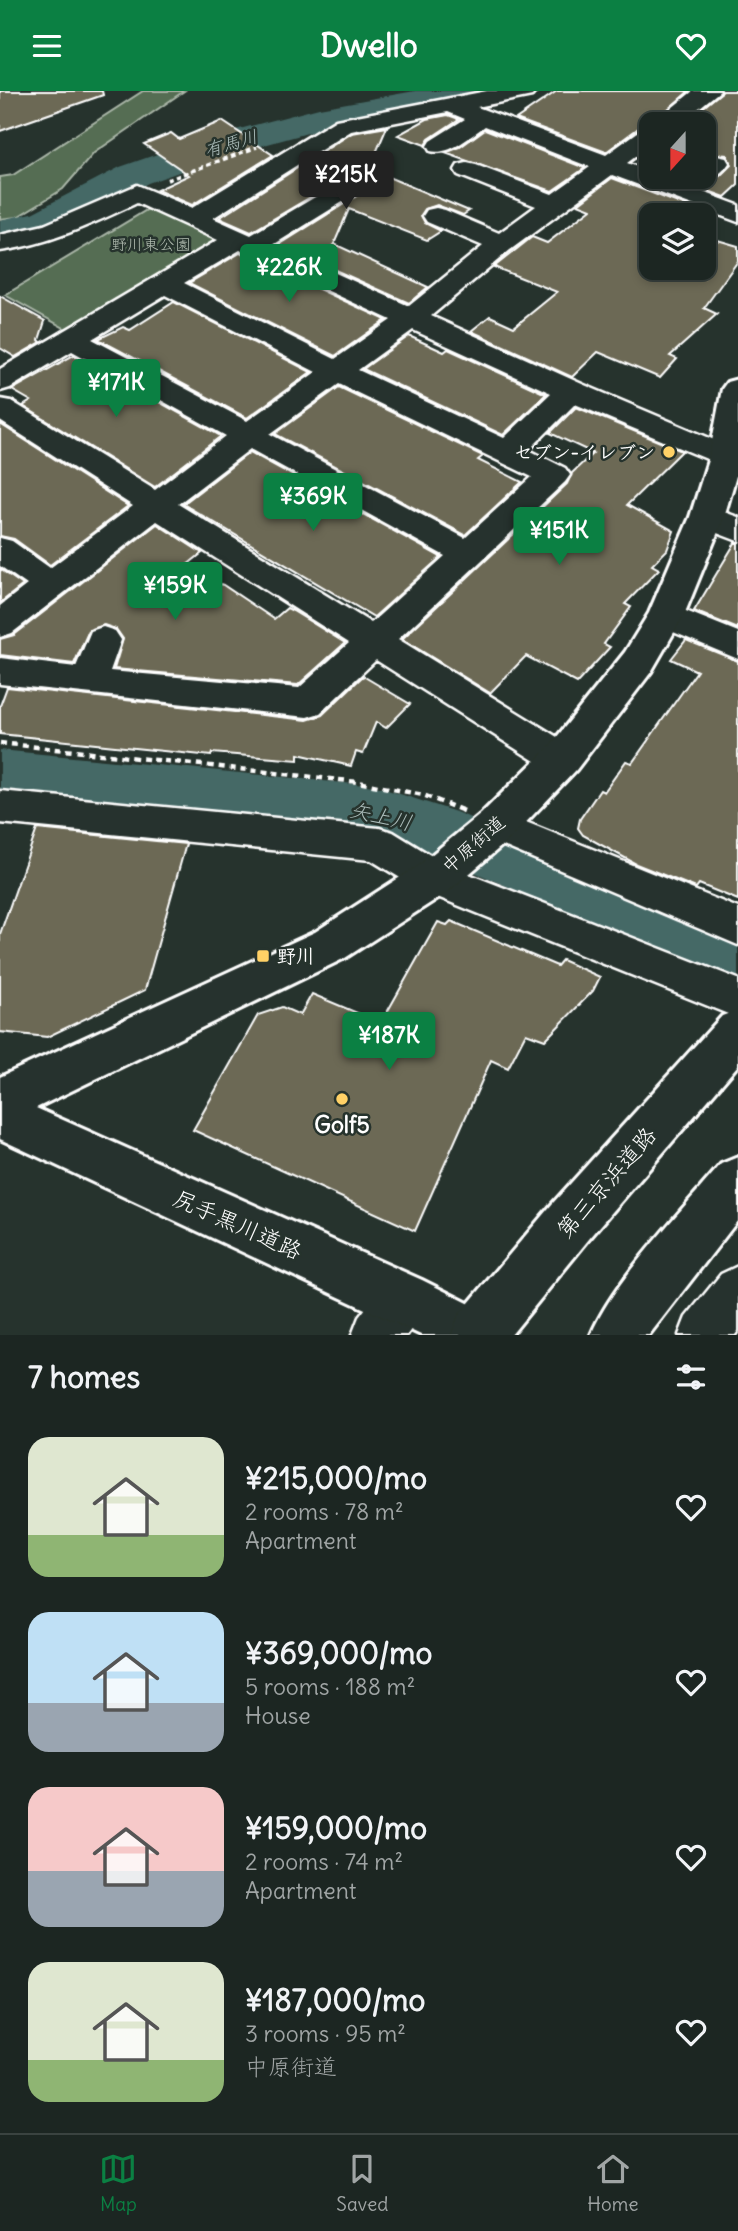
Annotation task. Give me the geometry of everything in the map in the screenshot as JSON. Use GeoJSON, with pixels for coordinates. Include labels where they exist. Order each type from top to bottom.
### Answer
{"type":"FeatureCollection","features":[{"type":"Feature","properties":{"kind":"main road","name":"中原街道"},"geometry":{"type":"LineString","coordinates":[[0,1101],[330,945],[434,878],[496,826],[562,759],[638,662],[722,524],[738,389]]}},
{"type":"Feature","properties":{"kind":"main road","name":"第三京浜道路"},"geometry":{"type":"LineString","coordinates":[[476,1335],[571,1221],[738,1031]]}},
{"type":"Feature","properties":{"kind":"main road","name":"尻手黒川道路"},"geometry":{"type":"LineString","coordinates":[[0,1115],[390,1317],[476,1335]]}},
{"type":"Feature","properties":{"kind":"main road"},"geometry":{"type":"LineString","coordinates":[[617,1335],[738,1181]]}},
{"type":"Feature","properties":{"kind":"street"},"geometry":{"type":"LineString","coordinates":[[194,218],[344,125],[441,97],[524,91]]}},
{"type":"Feature","properties":{"kind":"street"},"geometry":{"type":"LineString","coordinates":[[680,112],[708,91]]}},
{"type":"Feature","properties":{"kind":"street"},"geometry":{"type":"LineString","coordinates":[[441,97],[482,118],[738,214]]}},
{"type":"Feature","properties":{"kind":"street"},"geometry":{"type":"LineString","coordinates":[[439,145],[482,118]]}},
{"type":"Feature","properties":{"kind":"street"},"geometry":{"type":"LineString","coordinates":[[0,624],[248,435],[413,317],[500,244],[639,143]]}},
{"type":"Feature","properties":{"kind":"street"},"geometry":{"type":"LineString","coordinates":[[0,382],[164,284],[246,243],[348,168],[310,146]]}},
{"type":"Feature","properties":{"kind":"street"},"geometry":{"type":"LineString","coordinates":[[467,170],[554,204]]}},
{"type":"Feature","properties":{"kind":"street"},"geometry":{"type":"LineString","coordinates":[[580,186],[611,199]]}},
{"type":"Feature","properties":{"kind":"street"},"geometry":{"type":"LineString","coordinates":[[678,192],[682,189]]}},
{"type":"Feature","properties":{"kind":"street"},"geometry":{"type":"LineString","coordinates":[[0,243],[25,241],[55,231],[137,193],[571,391],[733,442]]}},
{"type":"Feature","properties":{"kind":"street"},"geometry":{"type":"LineString","coordinates":[[436,216],[500,244]]}},
{"type":"Feature","properties":{"kind":"street"},"geometry":{"type":"LineString","coordinates":[[0,671],[307,703],[554,475],[338,372],[164,284]]}},
{"type":"Feature","properties":{"kind":"street"},"geometry":{"type":"LineString","coordinates":[[71,339],[468,554]]}},
{"type":"Feature","properties":{"kind":"street"},"geometry":{"type":"LineString","coordinates":[[508,452],[571,391]]}},
{"type":"Feature","properties":{"kind":"street"},"geometry":{"type":"LineString","coordinates":[[0,408],[562,759]]}},
{"type":"Feature","properties":{"kind":"street"},"geometry":{"type":"LineString","coordinates":[[0,549],[52,586]]}},
{"type":"Feature","properties":{"kind":"street"},"geometry":{"type":"LineString","coordinates":[[666,615],[738,646]]}},
{"type":"Feature","properties":{"kind":"street"},"geometry":{"type":"LineString","coordinates":[[88,682],[103,640]]}},
{"type":"Feature","properties":{"kind":"street"},"geometry":{"type":"LineString","coordinates":[[0,807],[379,843],[434,878],[738,999]]}},
{"type":"Feature","properties":{"kind":"street"},"geometry":{"type":"LineString","coordinates":[[496,826],[738,927]]}},
{"type":"Feature","properties":{"kind":"street"},"geometry":{"type":"LineString","coordinates":[[704,1335],[738,1291]]}},
{"type":"Feature","properties":{"kind":"path"},"geometry":{"type":"LineString","coordinates":[[137,193],[268,143]]}},
{"type":"Feature","properties":{"kind":"path"},"geometry":{"type":"LineString","coordinates":[[0,743],[228,766],[385,786],[433,796],[496,826]]}},
{"type":"Feature","properties":{"kind":"green space"},"geometry":{"type":"Polygon","coordinates":[[[143,91],[184,91],[94,153],[63,189],[17,217],[0,219],[0,177],[13,175],[143,91]]]}},
{"type":"Feature","properties":{"kind":"green space","name":"野川東公園"},"geometry":{"type":"Polygon","coordinates":[[[150,208],[221,240],[68,330],[5,295],[150,208]]]}},
{"type":"Feature","properties":{"kind":"building"},"geometry":{"type":"Polygon","coordinates":[[[0,91],[102,91],[103,95],[0,131],[0,91]]]}},
{"type":"Feature","properties":{"kind":"building"},"geometry":{"type":"Polygon","coordinates":[[[557,91],[689,91],[665,112],[639,112],[639,128],[606,152],[516,119],[557,91]]]}},
{"type":"Feature","properties":{"kind":"building"},"geometry":{"type":"Polygon","coordinates":[[[723,91],[738,91],[738,185],[725,197],[703,189],[716,189],[716,178],[731,165],[727,155],[716,154],[716,112],[698,112],[723,91]]]}},
{"type":"Feature","properties":{"kind":"building"},"geometry":{"type":"Polygon","coordinates":[[[448,115],[459,119],[429,139],[425,145],[398,135],[427,119],[448,115]]]}},
{"type":"Feature","properties":{"kind":"building"},"geometry":{"type":"Polygon","coordinates":[[[222,121],[273,155],[192,205],[157,190],[189,175],[144,144],[171,133],[179,139],[222,121]]]}},
{"type":"Feature","properties":{"kind":"building"},"geometry":{"type":"Polygon","coordinates":[[[387,127],[369,169],[469,211],[463,215],[437,205],[425,209],[421,215],[425,223],[441,231],[427,240],[349,209],[334,244],[428,287],[409,303],[279,245],[363,192],[369,185],[363,178],[352,175],[343,178],[251,232],[219,218],[352,133],[387,127]]]}},
{"type":"Feature","properties":{"kind":"building"},"geometry":{"type":"Polygon","coordinates":[[[485,129],[585,168],[552,191],[445,153],[460,147],[485,129]]]}},
{"type":"Feature","properties":{"kind":"building"},"geometry":{"type":"Polygon","coordinates":[[[612,178],[678,203],[639,203],[639,280],[716,280],[716,240],[738,246],[738,261],[704,308],[717,314],[670,356],[677,359],[660,378],[598,352],[572,377],[471,331],[490,316],[514,327],[557,292],[494,267],[532,237],[547,243],[591,209],[578,204],[612,178]]]}},
{"type":"Feature","properties":{"kind":"building"},"geometry":{"type":"Polygon","coordinates":[[[240,253],[386,320],[335,356],[189,283],[240,253]]]}},
{"type":"Feature","properties":{"kind":"building"},"geometry":{"type":"Polygon","coordinates":[[[0,296],[45,321],[39,340],[41,342],[15,357],[0,348],[0,296]]]}},
{"type":"Feature","properties":{"kind":"building"},"geometry":{"type":"Polygon","coordinates":[[[174,302],[311,372],[247,418],[98,339],[123,327],[130,330],[174,302]]]}},
{"type":"Feature","properties":{"kind":"building"},"geometry":{"type":"Polygon","coordinates":[[[409,336],[444,352],[448,349],[546,394],[503,435],[363,369],[409,336]]]}},
{"type":"Feature","properties":{"kind":"building"},"geometry":{"type":"Polygon","coordinates":[[[74,355],[221,436],[155,487],[23,406],[31,401],[12,390],[74,355]]]}},
{"type":"Feature","properties":{"kind":"building"},"geometry":{"type":"Polygon","coordinates":[[[339,387],[483,456],[478,460],[522,482],[465,535],[275,434],[339,387]]]}},
{"type":"Feature","properties":{"kind":"building"},"geometry":{"type":"Polygon","coordinates":[[[576,407],[682,451],[627,505],[674,531],[667,550],[652,565],[659,569],[625,604],[631,607],[604,644],[610,647],[577,683],[526,656],[490,693],[402,639],[567,484],[572,473],[593,453],[550,433],[576,407]]]}},
{"type":"Feature","properties":{"kind":"building"},"geometry":{"type":"Polygon","coordinates":[[[0,424],[128,506],[50,565],[14,539],[0,536],[0,424]]]}},
{"type":"Feature","properties":{"kind":"building"},"geometry":{"type":"Polygon","coordinates":[[[250,452],[441,557],[374,617],[183,504],[250,452]]]}},
{"type":"Feature","properties":{"kind":"building"},"geometry":{"type":"Polygon","coordinates":[[[157,524],[202,553],[181,570],[223,585],[274,619],[287,608],[345,643],[298,685],[114,669],[123,639],[116,629],[104,625],[89,630],[74,664],[0,655],[0,639],[14,635],[157,524]]]}},
{"type":"Feature","properties":{"kind":"building"},"geometry":{"type":"Polygon","coordinates":[[[735,543],[738,543],[738,629],[694,611],[735,543]]]}},
{"type":"Feature","properties":{"kind":"building"},"geometry":{"type":"Polygon","coordinates":[[[0,569],[23,585],[0,603],[0,569]]]}},
{"type":"Feature","properties":{"kind":"building"},"geometry":{"type":"Polygon","coordinates":[[[686,640],[738,661],[738,900],[699,884],[696,888],[636,864],[583,835],[578,828],[580,819],[600,790],[604,792],[626,761],[632,763],[697,671],[671,659],[686,640]]]}},
{"type":"Feature","properties":{"kind":"building"},"geometry":{"type":"Polygon","coordinates":[[[363,676],[410,704],[386,728],[376,722],[363,754],[356,752],[351,766],[298,754],[298,760],[212,753],[211,756],[0,734],[0,706],[7,687],[307,720],[322,715],[363,676]]]}},
{"type":"Feature","properties":{"kind":"building"},"geometry":{"type":"Polygon","coordinates":[[[37,829],[186,844],[145,990],[47,1037],[0,1032],[0,934],[37,829]]]}},
{"type":"Feature","properties":{"kind":"building","name":"Golf5"},"geometry":{"type":"Polygon","coordinates":[[[451,921],[557,966],[562,960],[600,977],[593,991],[545,1040],[526,1033],[508,1068],[491,1060],[415,1231],[193,1130],[258,1015],[282,1007],[300,1015],[312,994],[381,1023],[438,922],[447,925],[451,921]]]}},
{"type":"Feature","properties":{"kind":"waterway","name":"有馬川"},"geometry":{"type":"LineString","coordinates":[[0,232],[45,222],[134,175],[211,148],[319,119],[474,91]]}},
{"type":"Feature","properties":{"kind":"waterway","name":"矢上川"},"geometry":{"type":"LineString","coordinates":[[0,773],[375,810],[435,829],[738,958]]}},
{"type":"Feature","properties":{"kind":"place","name":"セブン-イレブン"},"geometry":{"type":"Point","coordinates":[669,452]}},
{"type":"Feature","properties":{"kind":"place","name":"野川"},"geometry":{"type":"Point","coordinates":[263,956]}},
{"type":"Feature","properties":{"kind":"place","name":"Golf5"},"geometry":{"type":"Point","coordinates":[342,1099]}}]}
